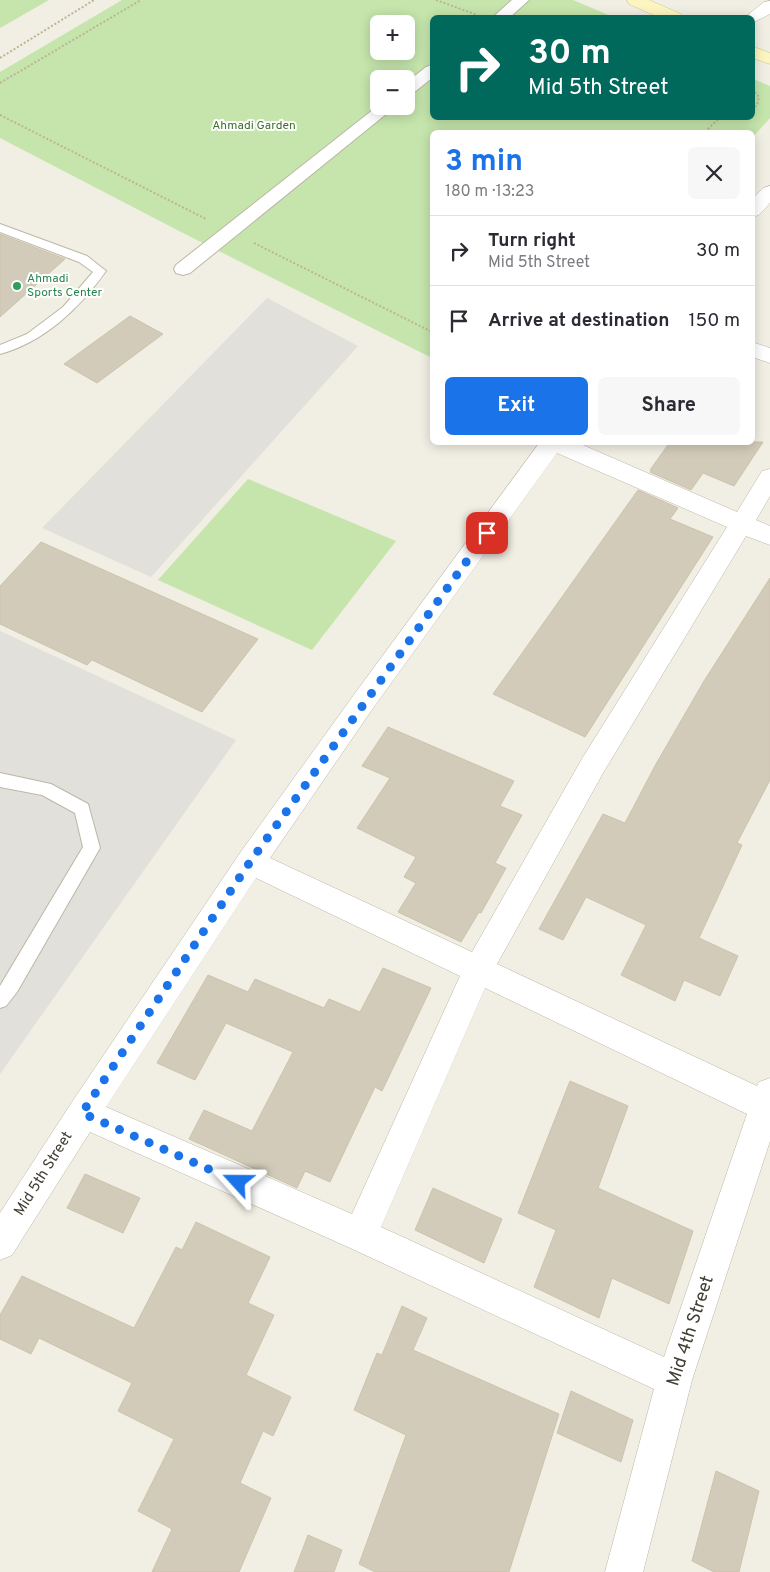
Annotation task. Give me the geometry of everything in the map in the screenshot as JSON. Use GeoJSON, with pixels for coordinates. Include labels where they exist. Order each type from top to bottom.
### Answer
{"type":"FeatureCollection","features":[{"type":"Feature","properties":{"kind":"main road"},"geometry":{"type":"LineString","coordinates":[[635,0],[668,15]]}},
{"type":"Feature","properties":{"kind":"main road"},"geometry":{"type":"LineString","coordinates":[[755,52],[770,58]]}},
{"type":"Feature","properties":{"kind":"street"},"geometry":{"type":"LineString","coordinates":[[502,15],[520,0]]}},
{"type":"Feature","properties":{"kind":"street"},"geometry":{"type":"LineString","coordinates":[[755,16],[770,6]]}},
{"type":"Feature","properties":{"kind":"street"},"geometry":{"type":"LineString","coordinates":[[415,84],[430,72]]}},
{"type":"Feature","properties":{"kind":"street"},"geometry":{"type":"LineString","coordinates":[[183,270],[377,115]]}},
{"type":"Feature","properties":{"kind":"street"},"geometry":{"type":"LineString","coordinates":[[755,208],[770,192]]}},
{"type":"Feature","properties":{"kind":"street"},"geometry":{"type":"LineString","coordinates":[[755,212],[770,218]]}},
{"type":"Feature","properties":{"kind":"street"},"geometry":{"type":"LineString","coordinates":[[755,351],[770,356]]}},
{"type":"Feature","properties":{"kind":"street","name":"Mid 5th Street"},"geometry":{"type":"LineString","coordinates":[[0,1243],[82,1113],[250,862],[552,445]]}},
{"type":"Feature","properties":{"kind":"street"},"geometry":{"type":"LineString","coordinates":[[561,445],[770,536]]}},
{"type":"Feature","properties":{"kind":"street"},"geometry":{"type":"LineString","coordinates":[[360,1235],[478,970],[593,765],[770,477]]}},
{"type":"Feature","properties":{"kind":"street"},"geometry":{"type":"LineString","coordinates":[[250,862],[478,970],[767,1099]]}},
{"type":"Feature","properties":{"kind":"street","name":"Mid 4th Street"},"geometry":{"type":"LineString","coordinates":[[624,1572],[674,1380],[767,1099]]}},
{"type":"Feature","properties":{"kind":"street"},"geometry":{"type":"LineString","coordinates":[[82,1113],[360,1235],[674,1380]]}},
{"type":"Feature","properties":{"kind":"lane"},"geometry":{"type":"LineString","coordinates":[[0,228],[83,259],[100,271],[67,310],[31,337],[0,350]]}},
{"type":"Feature","properties":{"kind":"lane"},"geometry":{"type":"LineString","coordinates":[[0,780],[45,789],[82,809],[92,848],[11,986],[0,1000]]}},
{"type":"Feature","properties":{"kind":"path"},"geometry":{"type":"LineString","coordinates":[[0,58],[93,0]]}},
{"type":"Feature","properties":{"kind":"path"},"geometry":{"type":"LineString","coordinates":[[0,83],[141,0]]}},
{"type":"Feature","properties":{"kind":"path"},"geometry":{"type":"LineString","coordinates":[[436,0],[477,15]]}},
{"type":"Feature","properties":{"kind":"path"},"geometry":{"type":"LineString","coordinates":[[755,93],[759,98],[755,107]]}},
{"type":"Feature","properties":{"kind":"path"},"geometry":{"type":"LineString","coordinates":[[707,130],[718,120]]}},
{"type":"Feature","properties":{"kind":"green space"},"geometry":{"type":"Polygon","coordinates":[[[0,0],[49,0],[0,28],[0,0]]]}},
{"type":"Feature","properties":{"kind":"green space","name":"Ahmadi Garden"},"geometry":{"type":"Polygon","coordinates":[[[122,0],[573,0],[608,15],[430,15],[430,120],[755,120],[755,80],[770,86],[770,118],[755,135],[755,130],[430,130],[430,357],[183,233],[0,138],[0,72],[122,0]]]}},
{"type":"Feature","properties":{"kind":"green space"},"geometry":{"type":"Polygon","coordinates":[[[248,479],[396,541],[312,650],[158,580],[248,479]]]}},
{"type":"Feature","properties":{"kind":"shaded area"},"geometry":{"type":"Polygon","coordinates":[[[267,298],[358,346],[151,577],[42,528],[267,298]]]}},
{"type":"Feature","properties":{"kind":"shaded area"},"geometry":{"type":"Polygon","coordinates":[[[0,631],[236,740],[0,1074],[0,631]]]}},
{"type":"Feature","properties":{"kind":"building","name":"Ahmadi Sports Center"},"geometry":{"type":"Polygon","coordinates":[[[0,234],[65,259],[0,317],[0,234]]]}},
{"type":"Feature","properties":{"kind":"building"},"geometry":{"type":"Polygon","coordinates":[[[130,316],[163,334],[97,383],[64,364],[130,316]]]}},
{"type":"Feature","properties":{"kind":"building"},"geometry":{"type":"Polygon","coordinates":[[[755,442],[763,442],[734,486],[703,473],[691,490],[650,472],[652,470],[650,470],[668,445],[755,445],[755,442]]]}},
{"type":"Feature","properties":{"kind":"building"},"geometry":{"type":"Polygon","coordinates":[[[638,490],[678,508],[670,519],[713,537],[585,737],[493,694],[638,490]]]}},
{"type":"Feature","properties":{"kind":"building"},"geometry":{"type":"Polygon","coordinates":[[[41,542],[258,639],[202,712],[92,660],[87,665],[0,624],[0,586],[41,542]]]}},
{"type":"Feature","properties":{"kind":"building"},"geometry":{"type":"Polygon","coordinates":[[[770,578],[770,780],[737,843],[742,845],[699,938],[738,956],[720,996],[684,980],[675,1001],[621,975],[646,925],[586,897],[563,940],[539,929],[603,814],[625,823],[656,764],[704,681],[770,578]]]}},
{"type":"Feature","properties":{"kind":"building"},"geometry":{"type":"Polygon","coordinates":[[[388,727],[514,781],[500,806],[522,815],[495,863],[506,868],[481,913],[479,912],[461,942],[398,912],[416,883],[404,877],[416,857],[357,828],[390,778],[362,766],[388,727]]]}},
{"type":"Feature","properties":{"kind":"building"},"geometry":{"type":"Polygon","coordinates":[[[383,968],[431,988],[382,1091],[375,1087],[330,1182],[305,1171],[297,1188],[189,1139],[204,1110],[252,1131],[293,1052],[226,1023],[195,1080],[157,1063],[208,975],[248,992],[255,979],[324,1008],[329,999],[360,1012],[383,968]]]}},
{"type":"Feature","properties":{"kind":"building"},"geometry":{"type":"Polygon","coordinates":[[[570,1081],[628,1106],[598,1188],[693,1231],[669,1304],[612,1278],[599,1318],[534,1287],[556,1230],[518,1213],[570,1081]]]}},
{"type":"Feature","properties":{"kind":"building"},"geometry":{"type":"Polygon","coordinates":[[[85,1174],[140,1198],[123,1233],[67,1208],[85,1174]]]}},
{"type":"Feature","properties":{"kind":"building"},"geometry":{"type":"Polygon","coordinates":[[[433,1188],[502,1219],[484,1263],[415,1230],[433,1188]]]}},
{"type":"Feature","properties":{"kind":"building"},"geometry":{"type":"Polygon","coordinates":[[[196,1222],[270,1257],[248,1303],[274,1315],[246,1375],[291,1397],[273,1436],[263,1431],[240,1483],[271,1498],[239,1572],[152,1572],[172,1529],[138,1511],[174,1439],[118,1411],[132,1383],[39,1338],[31,1354],[0,1339],[0,1315],[22,1276],[134,1328],[176,1247],[182,1250],[196,1222]]]}},
{"type":"Feature","properties":{"kind":"building"},"geometry":{"type":"Polygon","coordinates":[[[402,1306],[427,1318],[413,1350],[559,1414],[509,1572],[375,1572],[359,1564],[406,1435],[354,1410],[377,1353],[382,1355],[402,1306]]]}},
{"type":"Feature","properties":{"kind":"building"},"geometry":{"type":"Polygon","coordinates":[[[571,1391],[633,1420],[621,1462],[557,1433],[571,1391]]]}},
{"type":"Feature","properties":{"kind":"building"},"geometry":{"type":"Polygon","coordinates":[[[716,1471],[759,1491],[739,1572],[714,1572],[692,1561],[716,1471]]]}},
{"type":"Feature","properties":{"kind":"building"},"geometry":{"type":"Polygon","coordinates":[[[308,1535],[342,1550],[334,1572],[294,1572],[308,1535]]]}},
{"type":"Feature","properties":{"kind":"place","name":"Ahmadi Sports Center"},"geometry":{"type":"Point","coordinates":[17,286]}},
{"type":"Feature","properties":{"kind":"route"},"geometry":{"type":"LineString","coordinates":[[238,1182],[82,1113],[250,862],[487,533]]}}]}
